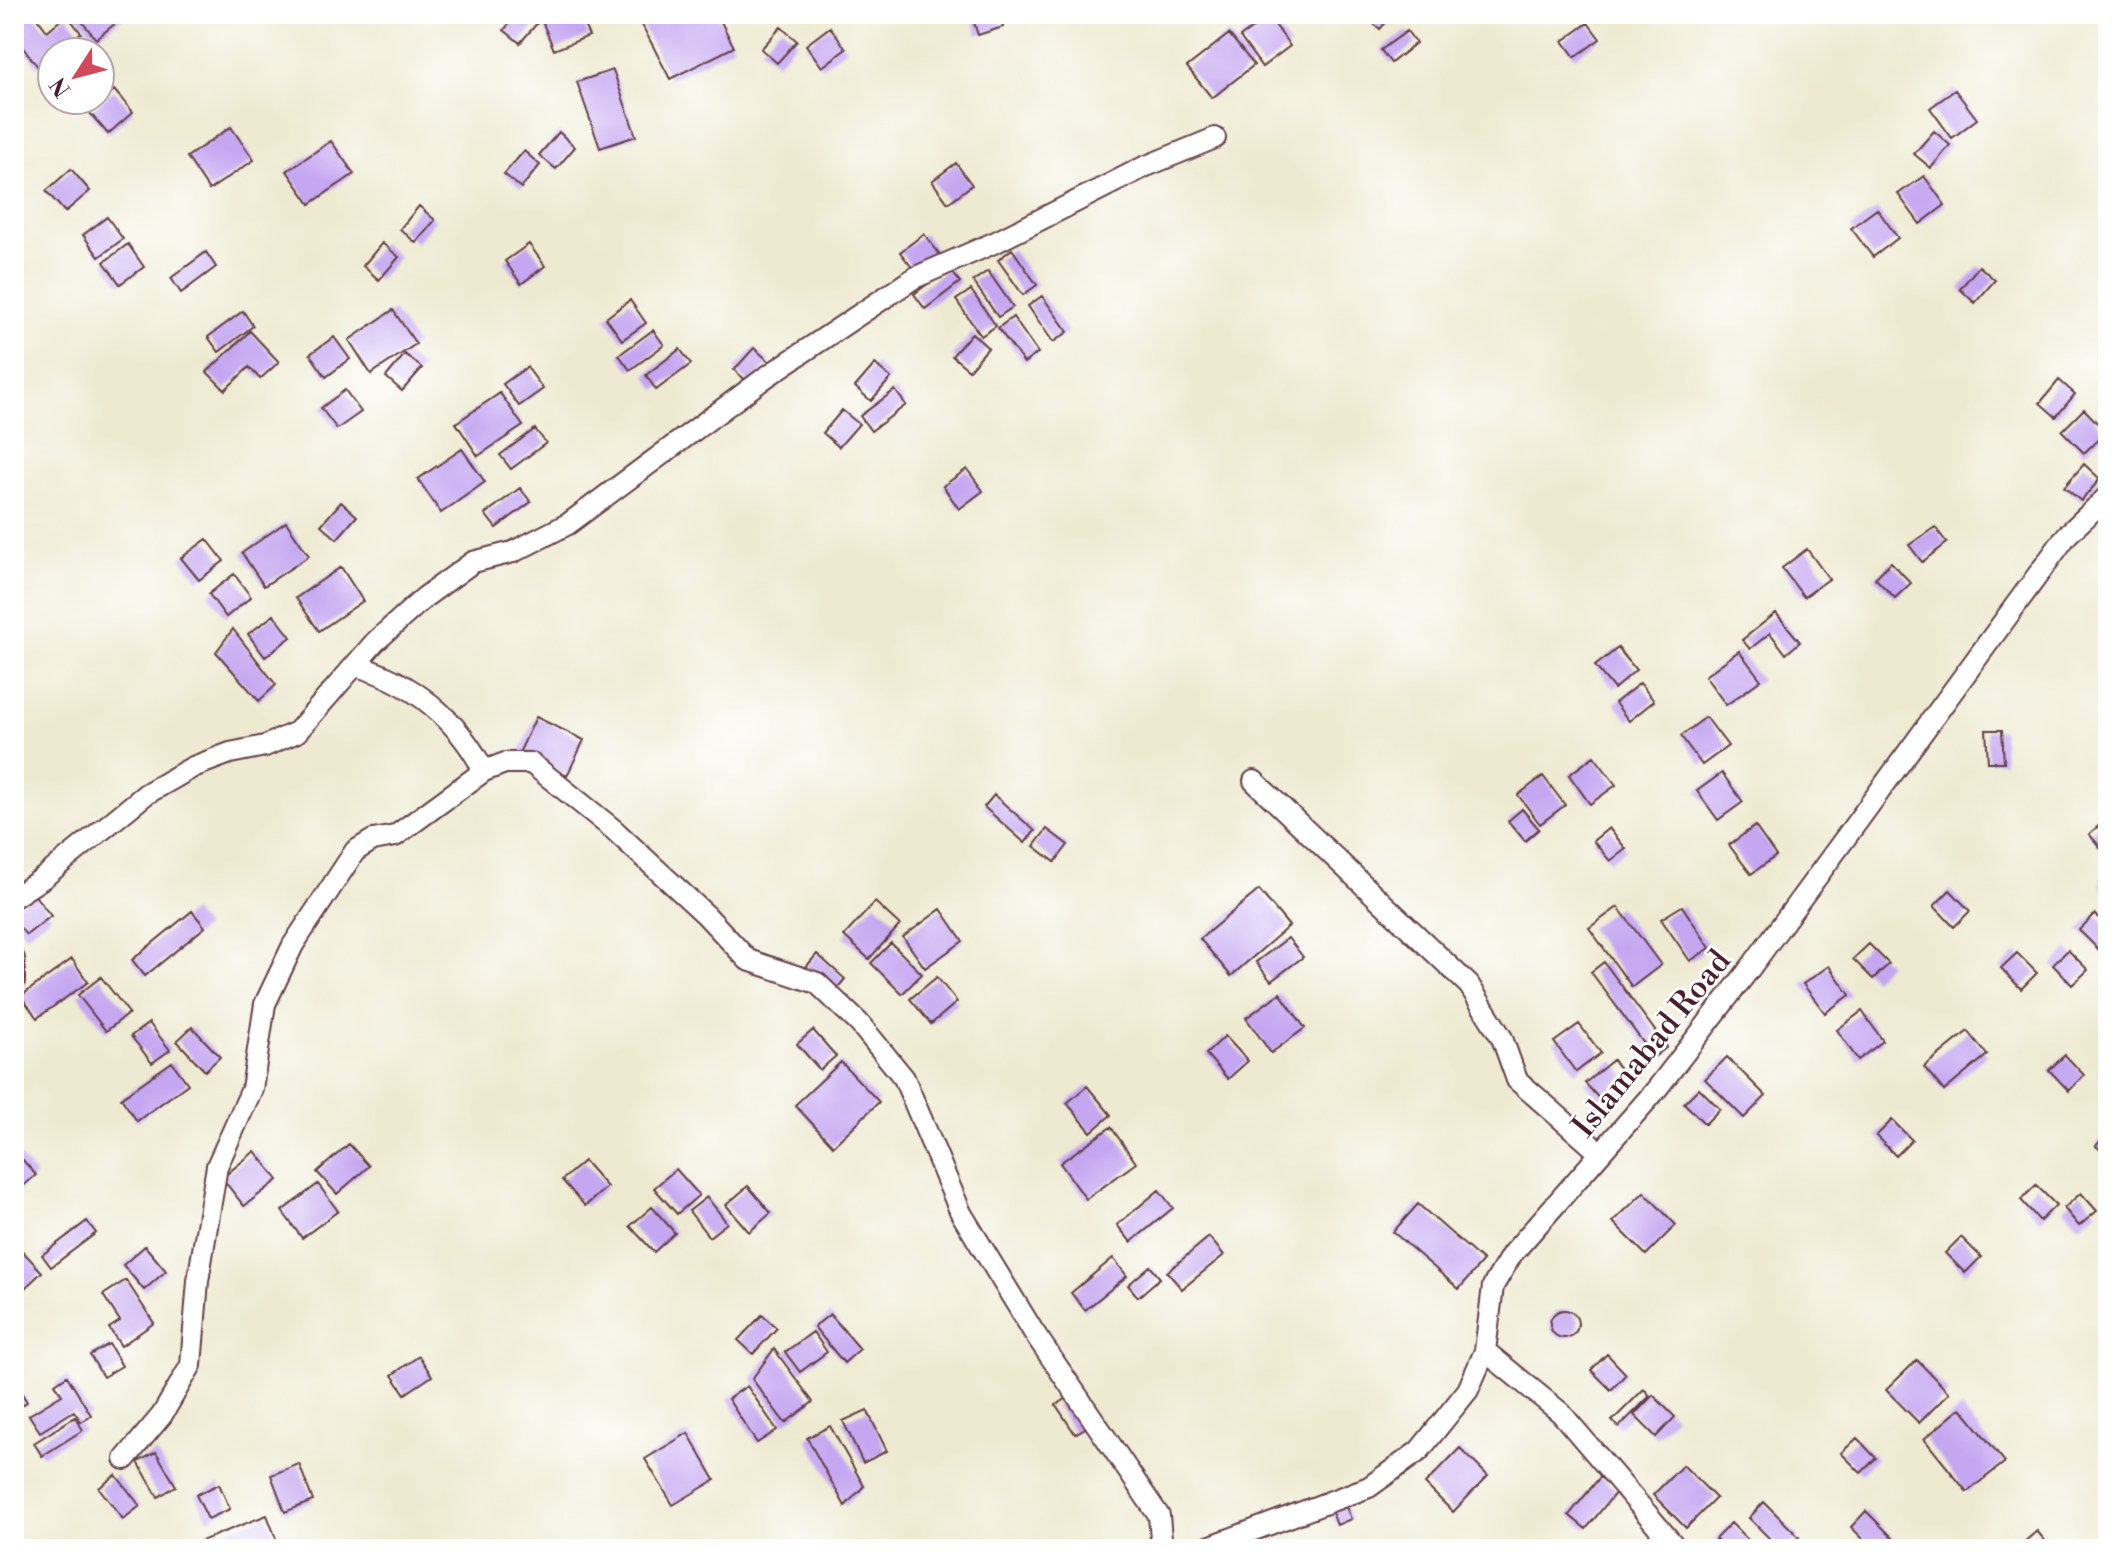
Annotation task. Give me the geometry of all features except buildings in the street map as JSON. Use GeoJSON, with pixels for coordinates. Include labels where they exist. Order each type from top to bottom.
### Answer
{"type":"FeatureCollection","features":[{"type":"Feature","properties":{"kind":"street"},"geometry":{"type":"LineString","coordinates":[[14,897],[157,787],[193,767],[230,753],[265,746],[297,732],[375,642],[425,597],[473,562],[513,552],[568,524],[766,377],[914,278],[998,241],[1144,167],[1215,138]]}},
{"type":"Feature","properties":{"kind":"street","name":"Islamabad Road"},"geometry":{"type":"LineString","coordinates":[[1203,1549],[1369,1487],[1419,1451],[1468,1390],[1485,1351],[1493,1286],[1512,1254],[1656,1090],[1748,971],[2067,535],[2108,496]]}},
{"type":"Feature","properties":{"kind":"street"},"geometry":{"type":"LineString","coordinates":[[356,666],[386,674],[438,710],[470,743],[484,771]]}},
{"type":"Feature","properties":{"kind":"street"},"geometry":{"type":"LineString","coordinates":[[125,1459],[162,1415],[191,1365],[198,1281],[217,1166],[252,1089],[265,1004],[293,945],[355,851],[373,840],[395,836],[484,771],[505,763],[531,763],[613,829],[706,915],[748,960],[817,983],[859,1023],[904,1078],[961,1213],[1033,1331],[1159,1516],[1162,1549]]}},
{"type":"Feature","properties":{"kind":"street"},"geometry":{"type":"LineString","coordinates":[[1254,781],[1469,985],[1502,1038],[1517,1080],[1600,1153]]}},
{"type":"Feature","properties":{"kind":"street"},"geometry":{"type":"LineString","coordinates":[[14,959],[14,982]]}},
{"type":"Feature","properties":{"kind":"street"},"geometry":{"type":"LineString","coordinates":[[1485,1351],[1561,1413],[1677,1549]]}}]}
